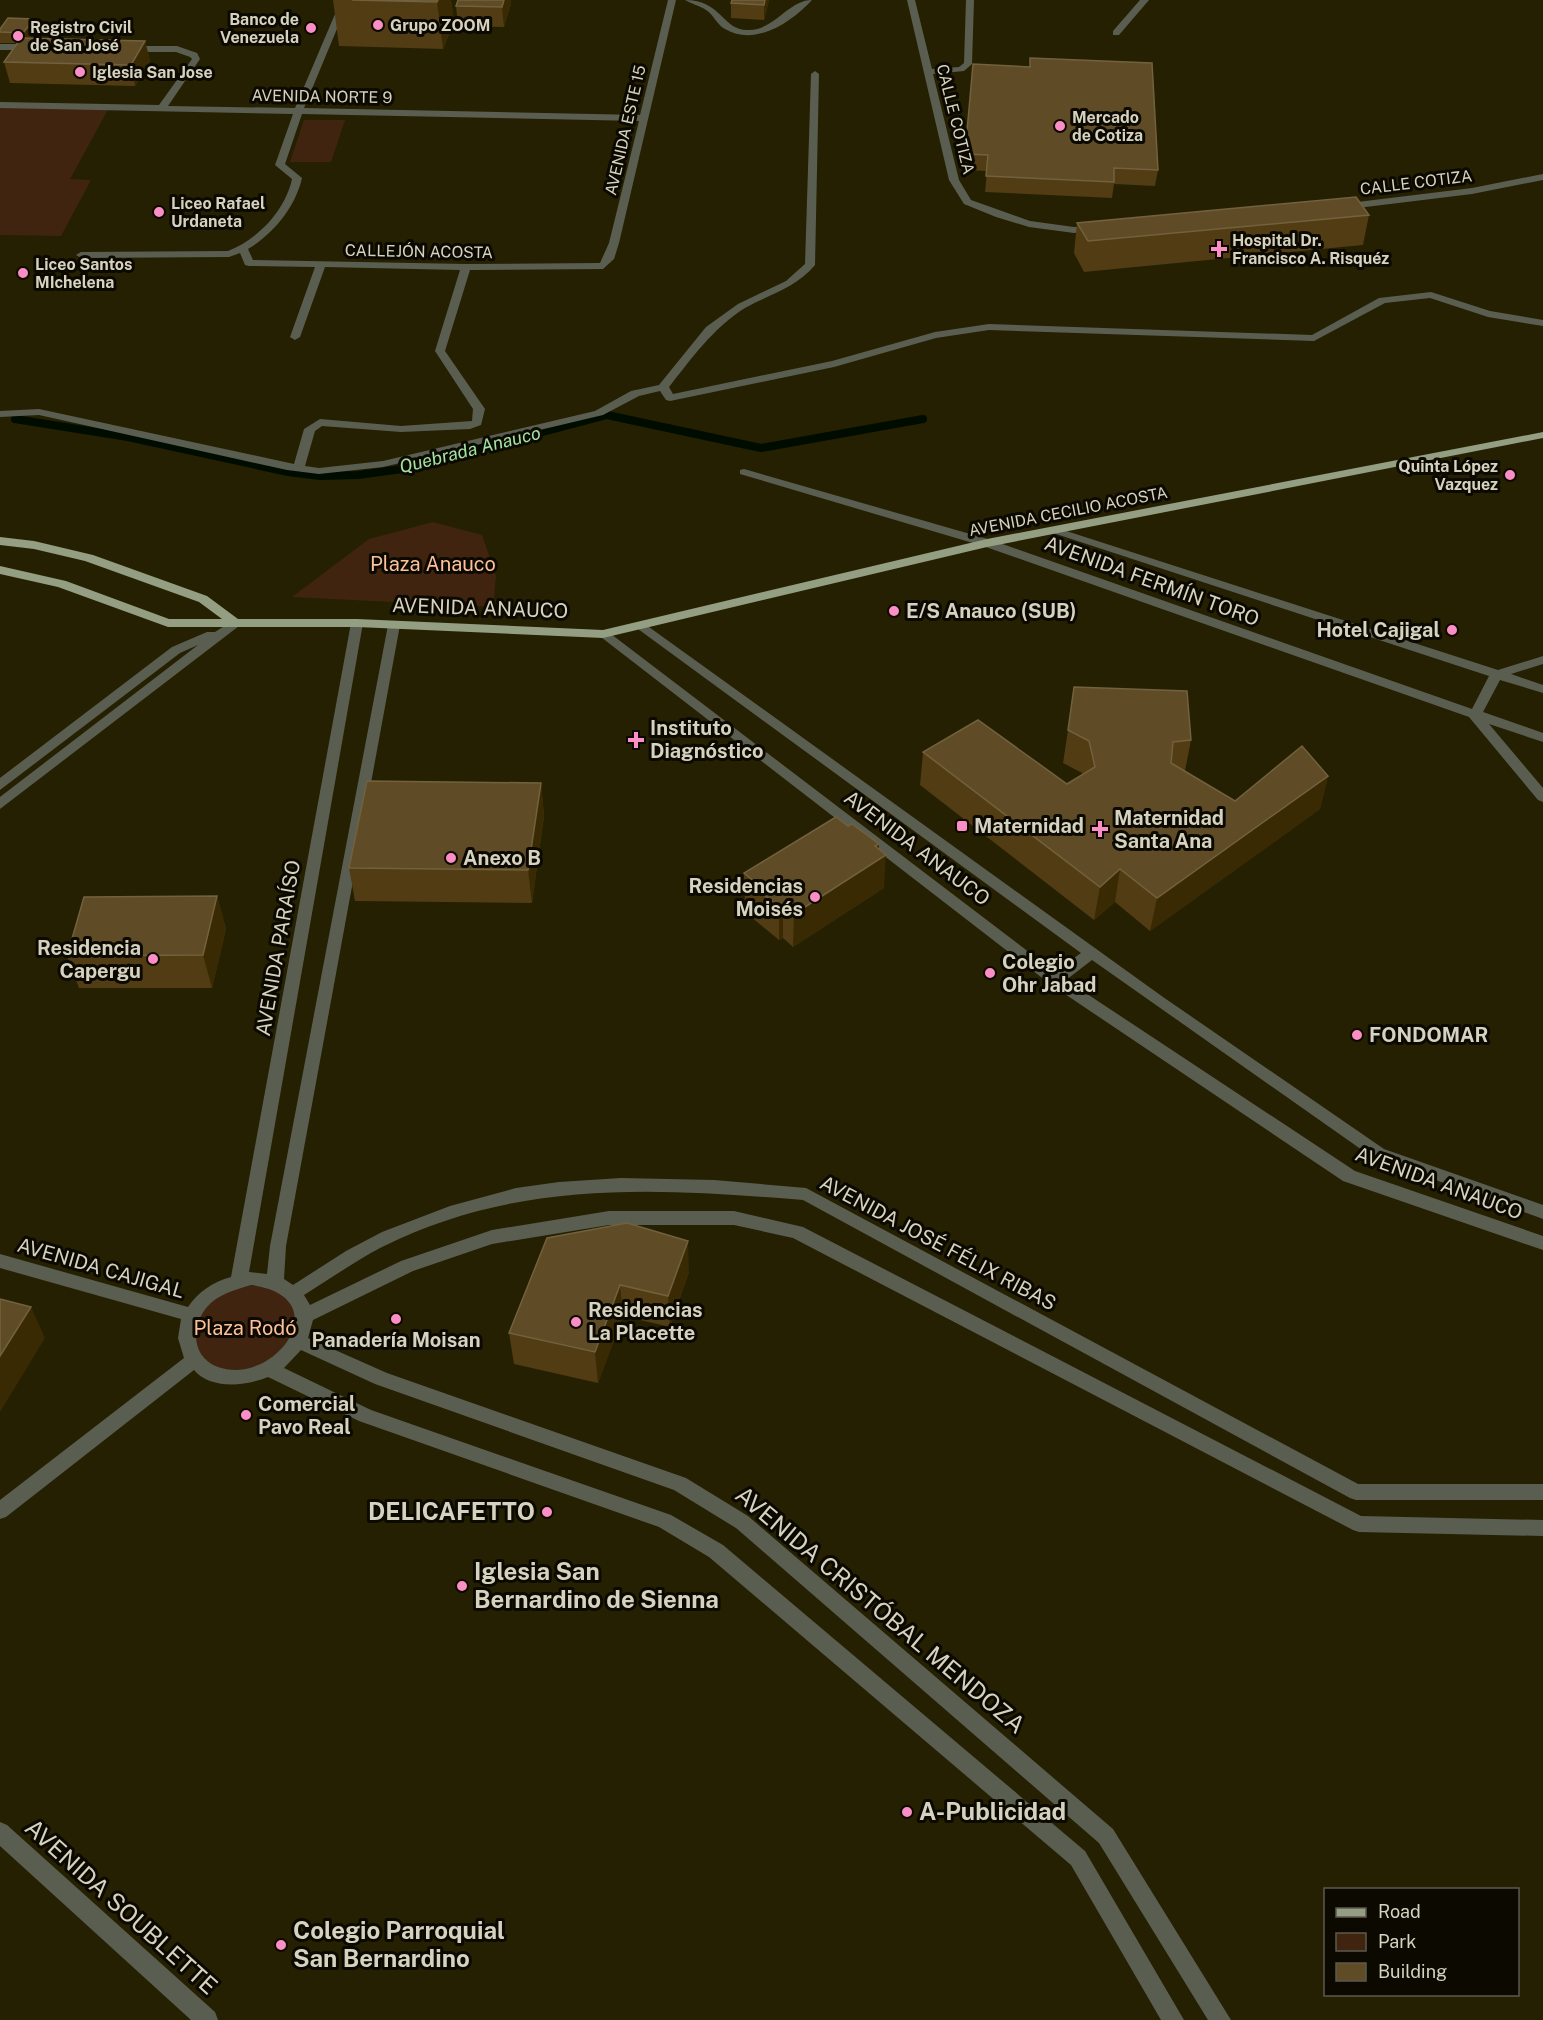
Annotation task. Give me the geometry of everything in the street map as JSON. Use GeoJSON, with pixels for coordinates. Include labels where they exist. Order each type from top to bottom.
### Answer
{"type":"FeatureCollection","features":[{"type":"Feature","properties":{"kind":"main road","name":"AVENIDA CECILIO ACOSTA"},"geometry":{"type":"LineString","coordinates":[[603,634],[987,543],[1543,435]]}},
{"type":"Feature","properties":{"kind":"main road"},"geometry":{"type":"LineString","coordinates":[[0,541],[34,545],[90,558],[203,599],[235,623]]}},
{"type":"Feature","properties":{"kind":"main road","name":"AVENIDA ANAUCO"},"geometry":{"type":"LineString","coordinates":[[0,570],[62,584],[168,623],[357,623],[603,634]]}},
{"type":"Feature","properties":{"kind":"street"},"geometry":{"type":"LineString","coordinates":[[81,255],[206,255],[243,250],[262,235],[296,190],[297,178],[280,165],[299,110],[345,0]]}},
{"type":"Feature","properties":{"kind":"street","name":"AVENIDA ESTE 15"},"geometry":{"type":"LineString","coordinates":[[603,266],[609,259],[614,243],[672,0]]}},
{"type":"Feature","properties":{"kind":"street"},"geometry":{"type":"LineString","coordinates":[[689,0],[712,10],[725,26],[733,30],[754,31],[775,27],[808,0]]}},
{"type":"Feature","properties":{"kind":"street","name":"CALLE COTIZA"},"geometry":{"type":"LineString","coordinates":[[910,0],[954,180],[968,202],[1029,224],[1074,230],[1103,228]]}},
{"type":"Feature","properties":{"kind":"street"},"geometry":{"type":"LineString","coordinates":[[929,72],[961,69],[968,64],[970,0]]}},
{"type":"Feature","properties":{"kind":"street"},"geometry":{"type":"LineString","coordinates":[[1116,33],[1145,0]]}},
{"type":"Feature","properties":{"kind":"street"},"geometry":{"type":"LineString","coordinates":[[0,47],[47,48]]}},
{"type":"Feature","properties":{"kind":"street"},"geometry":{"type":"LineString","coordinates":[[118,49],[177,50],[194,55],[196,59],[163,107]]}},
{"type":"Feature","properties":{"kind":"street"},"geometry":{"type":"LineString","coordinates":[[0,414],[39,412],[298,469],[347,469],[412,458],[599,413],[635,393],[663,387],[710,329],[742,306],[790,283],[810,265],[812,117],[815,74]]}},
{"type":"Feature","properties":{"kind":"street","name":"AVENIDA NORTE 9"},"geometry":{"type":"LineString","coordinates":[[0,105],[643,118]]}},
{"type":"Feature","properties":{"kind":"street","name":"CALLE COTIZA"},"geometry":{"type":"LineString","coordinates":[[1325,208],[1472,191],[1543,177]]}},
{"type":"Feature","properties":{"kind":"street","name":"CALLEJÓN ACOSTA"},"geometry":{"type":"LineString","coordinates":[[243,250],[249,263],[466,267],[603,266]]}},
{"type":"Feature","properties":{"kind":"street"},"geometry":{"type":"LineString","coordinates":[[295,337],[321,264]]}},
{"type":"Feature","properties":{"kind":"street"},"geometry":{"type":"LineString","coordinates":[[298,469],[310,429],[320,422],[401,429],[470,426],[477,423],[479,409],[440,351],[466,267]]}},
{"type":"Feature","properties":{"kind":"street"},"geometry":{"type":"LineString","coordinates":[[663,387],[670,398],[834,364],[935,335],[989,327],[1314,338],[1383,300],[1410,296],[1431,295],[1488,314],[1543,323]]}},
{"type":"Feature","properties":{"kind":"street","name":"AVENIDA FERMÍN TORO"},"geometry":{"type":"LineString","coordinates":[[744,472],[987,543],[1543,738]]}},
{"type":"Feature","properties":{"kind":"street","name":"AVENIDA FERMÍN TORO"},"geometry":{"type":"LineString","coordinates":[[1053,531],[1543,689]]}},
{"type":"Feature","properties":{"kind":"street"},"geometry":{"type":"LineString","coordinates":[[0,784],[176,650],[235,623]]}},
{"type":"Feature","properties":{"kind":"street"},"geometry":{"type":"LineString","coordinates":[[0,804],[235,623]]}},
{"type":"Feature","properties":{"kind":"street","name":"AVENIDA PARAÍSO"},"geometry":{"type":"LineString","coordinates":[[239,1280],[357,623]]}},
{"type":"Feature","properties":{"kind":"street"},"geometry":{"type":"LineString","coordinates":[[275,1281],[280,1234],[394,626]]}},
{"type":"Feature","properties":{"kind":"street","name":"AVENIDA ANAUCO"},"geometry":{"type":"LineString","coordinates":[[642,626],[1091,953],[1378,1153],[1543,1212]]}},
{"type":"Feature","properties":{"kind":"street","name":"AVENIDA ANAUCO"},"geometry":{"type":"LineString","coordinates":[[603,634],[1055,980],[1349,1176],[1543,1243]]}},
{"type":"Feature","properties":{"kind":"street"},"geometry":{"type":"LineString","coordinates":[[1543,660],[1496,675],[1475,716],[1543,797]]}},
{"type":"Feature","properties":{"kind":"street"},"geometry":{"type":"LineString","coordinates":[[1055,980],[1091,953]]}},
{"type":"Feature","properties":{"kind":"street","name":"AVENIDA JOSÉ FÉLIX RIBAS"},"geometry":{"type":"LineString","coordinates":[[294,1293],[387,1238],[477,1205],[558,1188],[649,1186],[730,1188],[806,1194],[1356,1492],[1543,1492]]}},
{"type":"Feature","properties":{"kind":"street"},"geometry":{"type":"LineString","coordinates":[[304,1316],[407,1266],[492,1237],[609,1218],[734,1218],[797,1232],[1359,1524],[1543,1528]]}},
{"type":"Feature","properties":{"kind":"street","name":"AVENIDA CAJIGAL"},"geometry":{"type":"LineString","coordinates":[[0,1261],[190,1315]]}},
{"type":"Feature","properties":{"kind":"street"},"geometry":{"type":"LineString","coordinates":[[251,1278],[275,1281],[294,1293],[304,1316],[298,1341],[291,1352],[268,1370],[231,1377],[206,1370],[194,1360],[189,1353],[185,1334],[190,1315],[211,1292],[239,1280],[251,1278]]}},
{"type":"Feature","properties":{"kind":"street","name":"AVENIDA CRISTÓBAL MENDOZA"},"geometry":{"type":"LineString","coordinates":[[298,1341],[381,1379],[680,1484],[742,1522],[1106,1836],[1220,2020]]}},
{"type":"Feature","properties":{"kind":"street"},"geometry":{"type":"LineString","coordinates":[[0,1511],[194,1360]]}},
{"type":"Feature","properties":{"kind":"street"},"geometry":{"type":"LineString","coordinates":[[268,1370],[365,1416],[665,1521],[716,1551],[1078,1858],[1173,2020]]}},
{"type":"Feature","properties":{"kind":"street","name":"AVENIDA SOUBLETTE"},"geometry":{"type":"LineString","coordinates":[[0,1832],[207,2020]]}},
{"type":"Feature","properties":{"kind":"green space"},"geometry":{"type":"Polygon","coordinates":[[[0,105],[110,106],[70,179],[91,180],[61,236],[0,235],[0,105]]]}},
{"type":"Feature","properties":{"kind":"green space"},"geometry":{"type":"Polygon","coordinates":[[[304,120],[345,120],[331,162],[290,162],[304,120]]]}},
{"type":"Feature","properties":{"kind":"green space","name":"Plaza Anauco"},"geometry":{"type":"Polygon","coordinates":[[[433,522],[482,535],[496,576],[493,607],[292,597],[369,539],[433,522]]]}},
{"type":"Feature","properties":{"kind":"green space","name":"Plaza Rodó"},"geometry":{"type":"Polygon","coordinates":[[[244,1285],[273,1289],[289,1300],[296,1315],[293,1333],[283,1349],[267,1362],[247,1370],[223,1369],[212,1365],[198,1350],[196,1330],[198,1319],[211,1301],[244,1285]]]}},
{"type":"Feature","properties":{"kind":"building"},"geometry":{"type":"Polygon","coordinates":[[[352,0],[438,0],[437,2],[352,0]]]}},
{"type":"Feature","properties":{"kind":"building"},"geometry":{"type":"Polygon","coordinates":[[[458,0],[504,0],[502,7],[456,6],[458,0]]]}},
{"type":"Feature","properties":{"kind":"building"},"geometry":{"type":"Polygon","coordinates":[[[732,0],[765,0],[764,5],[731,3],[732,0]]]}},
{"type":"Feature","properties":{"kind":"building"},"geometry":{"type":"Polygon","coordinates":[[[8,18],[34,19],[23,33],[0,32],[8,18]]]}},
{"type":"Feature","properties":{"kind":"building"},"geometry":{"type":"Polygon","coordinates":[[[21,38],[145,41],[131,65],[4,62],[21,38]]]}},
{"type":"Feature","properties":{"kind":"building","name":"Mercado de Cotiza"},"geometry":{"type":"Polygon","coordinates":[[[1030,58],[1152,63],[1158,170],[1114,168],[1114,182],[986,176],[988,155],[965,154],[973,64],[1030,67],[1030,58]]]}},
{"type":"Feature","properties":{"kind":"building"},"geometry":{"type":"Polygon","coordinates":[[[1356,197],[1369,215],[1088,241],[1077,223],[1356,197]]]}},
{"type":"Feature","properties":{"kind":"building","name":"Maternidad Santa Ana"},"geometry":{"type":"Polygon","coordinates":[[[1074,687],[1187,691],[1191,740],[1173,742],[1171,763],[1235,801],[1302,746],[1328,776],[1157,898],[1120,869],[1100,887],[923,752],[978,720],[1067,784],[1095,767],[1089,741],[1068,730],[1074,687]]]}},
{"type":"Feature","properties":{"kind":"building"},"geometry":{"type":"Polygon","coordinates":[[[367,781],[541,783],[528,870],[349,868],[367,781]]]}},
{"type":"Feature","properties":{"kind":"building"},"geometry":{"type":"Polygon","coordinates":[[[836,817],[848,826],[852,824],[879,844],[875,846],[886,855],[794,914],[783,905],[779,907],[751,884],[755,882],[744,873],[836,817]]]}},
{"type":"Feature","properties":{"kind":"building"},"geometry":{"type":"Polygon","coordinates":[[[217,896],[203,955],[67,956],[84,897],[217,896]]]}},
{"type":"Feature","properties":{"kind":"building"},"geometry":{"type":"Polygon","coordinates":[[[627,1223],[688,1241],[668,1296],[620,1285],[595,1352],[509,1333],[547,1238],[627,1223]]]}},
{"type":"Feature","properties":{"kind":"building"},"geometry":{"type":"Polygon","coordinates":[[[0,1299],[31,1307],[0,1356],[0,1299]]]}},
{"type":"Feature","properties":{"kind":"waterway","name":"Quebrada Anauco"},"geometry":{"type":"LineString","coordinates":[[15,419],[128,437],[288,472],[320,476],[358,475],[402,469],[607,415],[761,448],[923,419]]}},
{"type":"Feature","properties":{"kind":"place","name":"Grupo ZOOM"},"geometry":{"type":"Point","coordinates":[378,25]}},
{"type":"Feature","properties":{"kind":"place","name":"Banco de Venezuela"},"geometry":{"type":"Point","coordinates":[311,28]}},
{"type":"Feature","properties":{"kind":"place","name":"Registro Civil de San José"},"geometry":{"type":"Point","coordinates":[18,36]}},
{"type":"Feature","properties":{"kind":"place","name":"Iglesia San Jose"},"geometry":{"type":"Point","coordinates":[80,72]}},
{"type":"Feature","properties":{"kind":"place","name":"Mercado de Cotiza"},"geometry":{"type":"Point","coordinates":[1060,126]}},
{"type":"Feature","properties":{"kind":"place","name":"Liceo Rafael Urdaneta"},"geometry":{"type":"Point","coordinates":[159,212]}},
{"type":"Feature","properties":{"kind":"place","name":"Hospital Dr. Francisco A. Risquéz"},"geometry":{"type":"Point","coordinates":[1219,249]}},
{"type":"Feature","properties":{"kind":"place","name":"Liceo Santos MIchelena"},"geometry":{"type":"Point","coordinates":[23,273]}},
{"type":"Feature","properties":{"kind":"place","name":"Quinta López Vazquez"},"geometry":{"type":"Point","coordinates":[1510,475]}},
{"type":"Feature","properties":{"kind":"place","name":"E/S Anauco (SUB)"},"geometry":{"type":"Point","coordinates":[894,611]}},
{"type":"Feature","properties":{"kind":"place","name":"Hotel Cajigal"},"geometry":{"type":"Point","coordinates":[1452,630]}},
{"type":"Feature","properties":{"kind":"place","name":"Instituto Diagnóstico"},"geometry":{"type":"Point","coordinates":[636,740]}},
{"type":"Feature","properties":{"kind":"place","name":"Maternidad"},"geometry":{"type":"Point","coordinates":[962,826]}},
{"type":"Feature","properties":{"kind":"place","name":"Maternidad Santa Ana"},"geometry":{"type":"Point","coordinates":[1100,829]}},
{"type":"Feature","properties":{"kind":"place","name":"Anexo B"},"geometry":{"type":"Point","coordinates":[451,858]}},
{"type":"Feature","properties":{"kind":"place","name":"Residencias Moisés"},"geometry":{"type":"Point","coordinates":[815,897]}},
{"type":"Feature","properties":{"kind":"place","name":"Residencia Capergu"},"geometry":{"type":"Point","coordinates":[153,959]}},
{"type":"Feature","properties":{"kind":"place","name":"Colegio Ohr Jabad"},"geometry":{"type":"Point","coordinates":[990,973]}},
{"type":"Feature","properties":{"kind":"place","name":"FONDOMAR"},"geometry":{"type":"Point","coordinates":[1357,1035]}},
{"type":"Feature","properties":{"kind":"place","name":"Panadería Moisan"},"geometry":{"type":"Point","coordinates":[396,1319]}},
{"type":"Feature","properties":{"kind":"place","name":"Residencias La Placette"},"geometry":{"type":"Point","coordinates":[576,1322]}},
{"type":"Feature","properties":{"kind":"place","name":"Comercial Pavo Real"},"geometry":{"type":"Point","coordinates":[246,1415]}},
{"type":"Feature","properties":{"kind":"place","name":"DELICAFETTO"},"geometry":{"type":"Point","coordinates":[547,1512]}},
{"type":"Feature","properties":{"kind":"place","name":"Iglesia San Bernardino de Sienna"},"geometry":{"type":"Point","coordinates":[462,1586]}},
{"type":"Feature","properties":{"kind":"place","name":"A-Publicidad"},"geometry":{"type":"Point","coordinates":[907,1812]}},
{"type":"Feature","properties":{"kind":"place","name":"Colegio Parroquial San Bernardino"},"geometry":{"type":"Point","coordinates":[281,1945]}}]}
